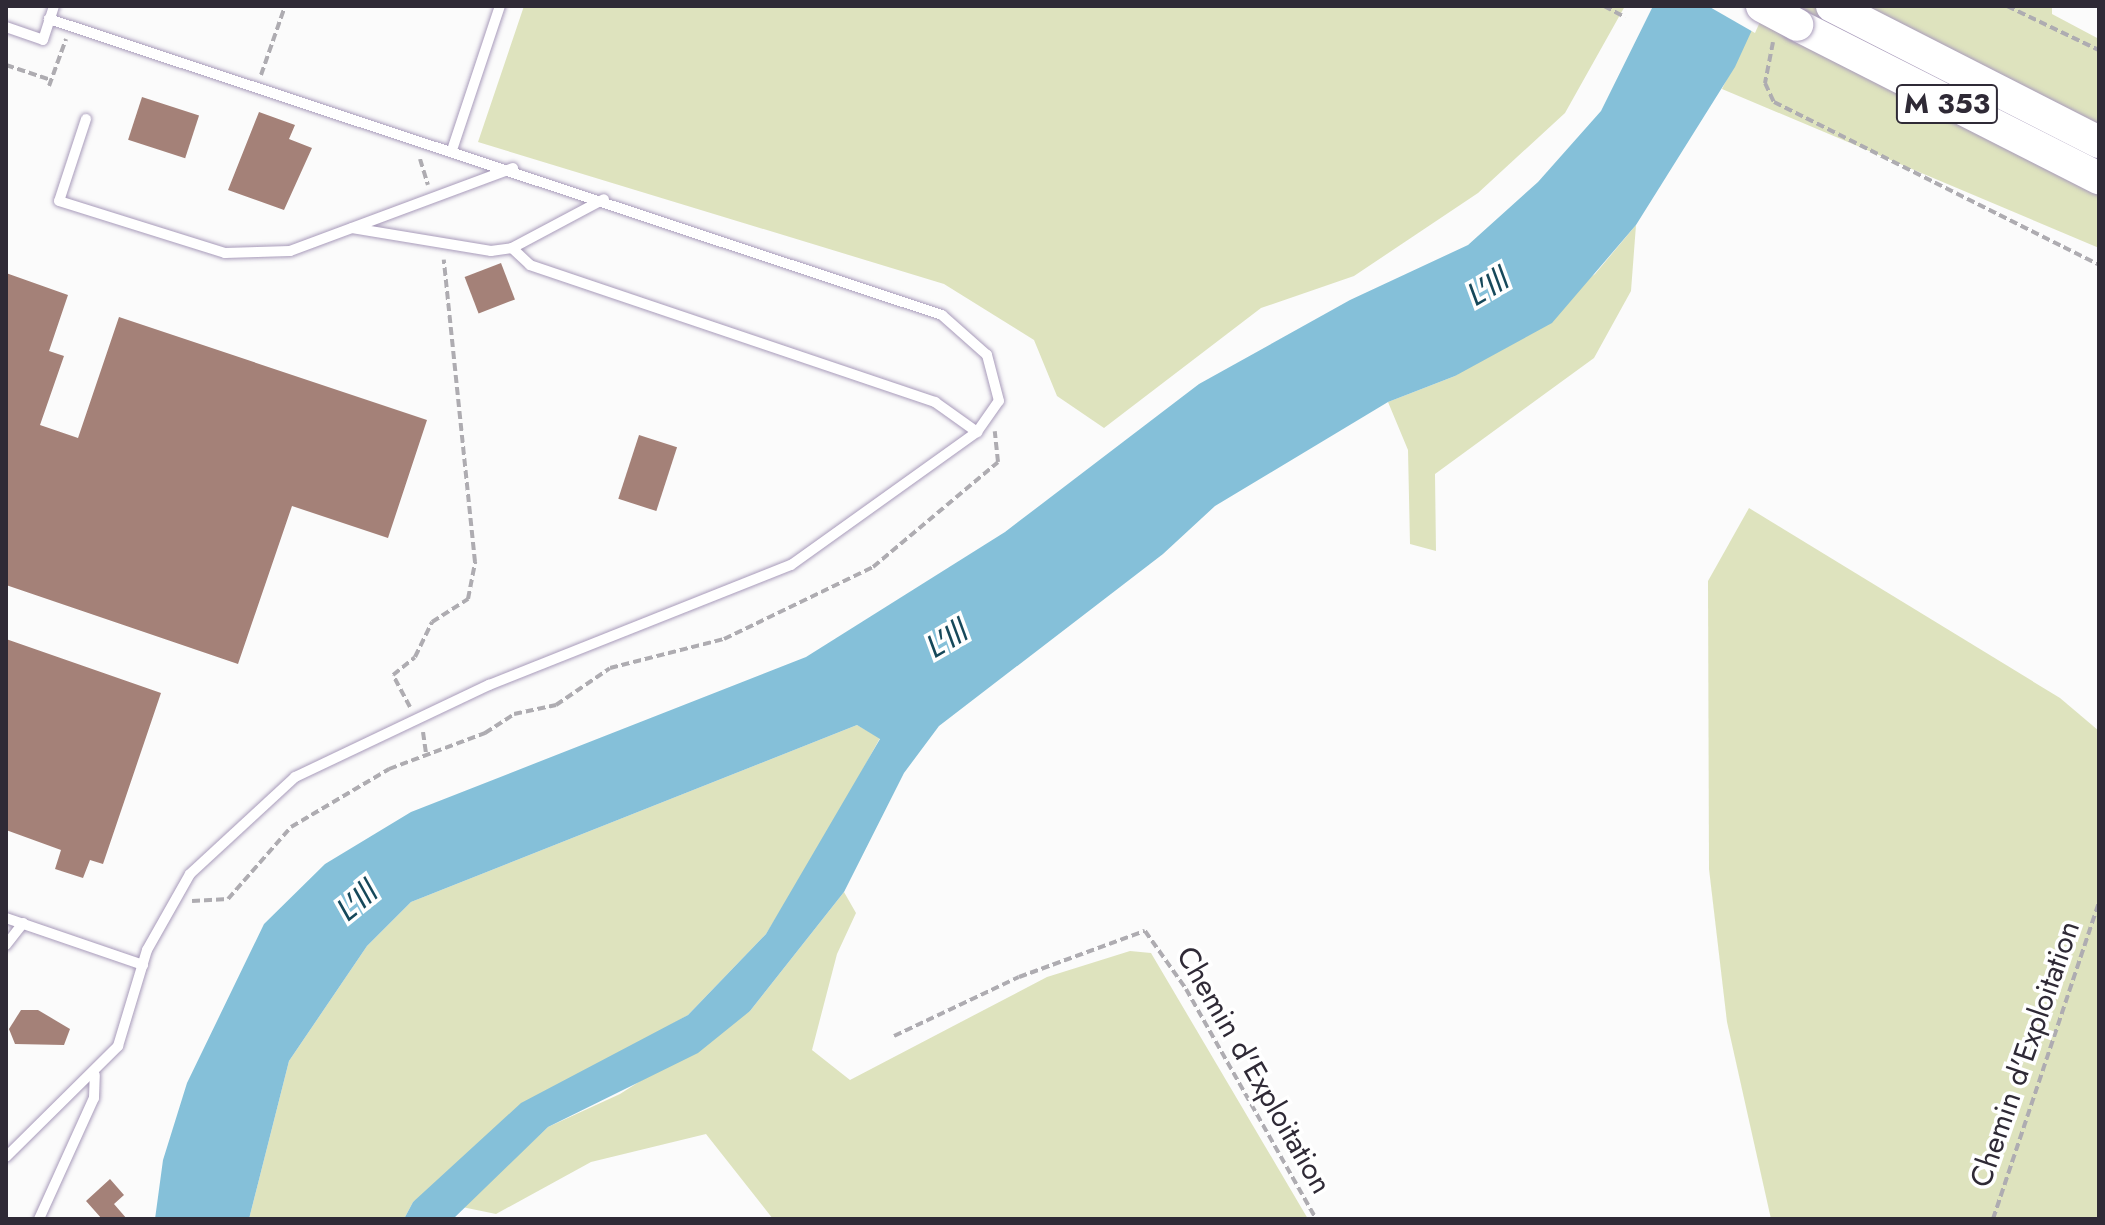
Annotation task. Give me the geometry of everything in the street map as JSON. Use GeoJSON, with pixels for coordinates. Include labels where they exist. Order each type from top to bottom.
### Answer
{"type":"FeatureCollection","features":[{"type":"Feature","properties":{"kind":"highway","name":"M 353"},"geometry":{"type":"LineString","coordinates":[[1832,6],[2099,142]]}},
{"type":"Feature","properties":{"kind":"highway","name":"M 353"},"geometry":{"type":"LineString","coordinates":[[1779,21],[2099,178]]}},
{"type":"Feature","properties":{"kind":"lane"},"geometry":{"type":"LineString","coordinates":[[6,27],[43,40],[54,6]]}},
{"type":"Feature","properties":{"kind":"lane"},"geometry":{"type":"LineString","coordinates":[[453,147],[500,6]]}},
{"type":"Feature","properties":{"kind":"lane"},"geometry":{"type":"LineString","coordinates":[[6,1157],[33,1123],[95,1075],[118,1046],[143,965],[190,874],[295,777],[416,720],[791,565],[977,432],[990,418],[999,382],[987,355],[942,315],[453,147],[49,19]]}},
{"type":"Feature","properties":{"kind":"lane"},"geometry":{"type":"LineString","coordinates":[[86,119],[59,201],[225,253],[290,251],[513,168]]}},
{"type":"Feature","properties":{"kind":"lane"},"geometry":{"type":"LineString","coordinates":[[350,228],[442,248],[512,248],[604,199]]}},
{"type":"Feature","properties":{"kind":"lane"},"geometry":{"type":"LineString","coordinates":[[512,248],[530,265],[935,402],[977,432]]}},
{"type":"Feature","properties":{"kind":"lane"},"geometry":{"type":"LineString","coordinates":[[6,918],[143,965]]}},
{"type":"Feature","properties":{"kind":"lane"},"geometry":{"type":"LineString","coordinates":[[6,945],[23,923]]}},
{"type":"Feature","properties":{"kind":"lane"},"geometry":{"type":"LineString","coordinates":[[39,1219],[94,1098],[95,1075]]}},
{"type":"Feature","properties":{"kind":"path"},"geometry":{"type":"LineString","coordinates":[[257,85],[285,6]]}},
{"type":"Feature","properties":{"kind":"path"},"geometry":{"type":"LineString","coordinates":[[1604,6],[1625,17]]}},
{"type":"Feature","properties":{"kind":"path"},"geometry":{"type":"LineString","coordinates":[[2007,6],[2099,50]]}},
{"type":"Feature","properties":{"kind":"path"},"geometry":{"type":"LineString","coordinates":[[1779,21],[1765,83],[1774,102],[2099,265]]}},
{"type":"Feature","properties":{"kind":"path"},"geometry":{"type":"LineString","coordinates":[[6,65],[50,83],[71,26]]}},
{"type":"Feature","properties":{"kind":"path"},"geometry":{"type":"LineString","coordinates":[[64,46],[71,44]]}},
{"type":"Feature","properties":{"kind":"path"},"geometry":{"type":"LineString","coordinates":[[406,152],[420,157],[431,197]]}},
{"type":"Feature","properties":{"kind":"path"},"geometry":{"type":"LineString","coordinates":[[426,753],[416,720],[393,675],[415,657],[432,622],[468,599],[475,562],[442,248]]}},
{"type":"Feature","properties":{"kind":"path"},"geometry":{"type":"LineString","coordinates":[[174,902],[228,899],[291,827],[426,753],[514,714],[556,705],[610,668],[724,639],[873,567],[998,462],[990,418]]}},
{"type":"Feature","properties":{"kind":"path","name":"Chemin d'Exploitation"},"geometry":{"type":"LineString","coordinates":[[1993,1219],[2099,903]]}},
{"type":"Feature","properties":{"kind":"path","name":"Chemin d'Exploitation"},"geometry":{"type":"LineString","coordinates":[[894,1036],[1019,977],[1145,931],[1186,989],[1316,1219]]}},
{"type":"Feature","properties":{"kind":"green space"},"geometry":{"type":"Polygon","coordinates":[[[524,6],[1625,6],[1565,113],[1478,193],[1354,276],[1261,308],[1104,428],[1057,396],[1034,340],[944,284],[478,142],[524,6]]]}},
{"type":"Feature","properties":{"kind":"green space"},"geometry":{"type":"Polygon","coordinates":[[[1763,6],[2052,6],[2052,14],[2099,39],[2099,248],[1722,89],[1763,6]]]}},
{"type":"Feature","properties":{"kind":"green space"},"geometry":{"type":"Polygon","coordinates":[[[1636,225],[1631,291],[1594,358],[1435,474],[1436,551],[1410,544],[1408,450],[1388,402],[1455,376],[1595,274],[1636,225]]]}},
{"type":"Feature","properties":{"kind":"green space"},"geometry":{"type":"Polygon","coordinates":[[[1749,508],[2060,698],[2099,731],[2099,1219],[1771,1219],[1727,1022],[1709,869],[1708,581],[1749,508]]]}},
{"type":"Feature","properties":{"kind":"green space"},"geometry":{"type":"Polygon","coordinates":[[[857,725],[880,738],[822,844],[766,934],[688,1015],[613,1058],[413,1202],[404,1219],[249,1219],[289,1061],[367,946],[411,902],[857,725]]]}},
{"type":"Feature","properties":{"kind":"green space"},"geometry":{"type":"Polygon","coordinates":[[[844,892],[856,913],[837,954],[812,1050],[850,1080],[1047,977],[1130,951],[1151,953],[1308,1219],[773,1219],[706,1134],[591,1162],[496,1214],[462,1207],[548,1127],[620,1094],[750,1011],[844,892]]]}},
{"type":"Feature","properties":{"kind":"water","name":"L'Ill"},"geometry":{"type":"Polygon","coordinates":[[[1653,6],[1763,6],[1735,67],[1636,225],[1552,323],[1455,376],[1388,402],[1215,506],[1163,554],[939,726],[904,773],[844,892],[750,1011],[698,1053],[548,1127],[453,1219],[404,1219],[413,1202],[521,1103],[688,1015],[766,934],[880,739],[857,725],[411,902],[367,946],[289,1061],[249,1219],[155,1219],[163,1160],[187,1083],[264,924],[325,864],[411,812],[806,657],[1005,532],[1199,384],[1350,300],[1468,245],[1538,182],[1601,111],[1653,6]]]}},
{"type":"Feature","properties":{"kind":"pier"},"geometry":{"type":"Polygon","coordinates":[[[1708,6],[1767,6],[1755,33],[1708,6]]]}},
{"type":"Feature","properties":{"kind":"building"},"geometry":{"type":"Polygon","coordinates":[[[142,97],[199,116],[185,158],[128,140],[142,97]]]}},
{"type":"Feature","properties":{"kind":"building"},"geometry":{"type":"Polygon","coordinates":[[[259,112],[295,125],[289,139],[312,148],[284,210],[228,190],[259,112]]]}},
{"type":"Feature","properties":{"kind":"building"},"geometry":{"type":"Polygon","coordinates":[[[501,263],[515,299],[479,313],[465,277],[501,263]]]}},
{"type":"Feature","properties":{"kind":"building"},"geometry":{"type":"Polygon","coordinates":[[[6,273],[68,295],[49,351],[64,356],[40,425],[78,438],[119,317],[427,420],[388,538],[292,506],[238,664],[6,585],[6,273]]]}},
{"type":"Feature","properties":{"kind":"building"},"geometry":{"type":"Polygon","coordinates":[[[639,435],[677,447],[656,511],[618,499],[639,435]]]}},
{"type":"Feature","properties":{"kind":"building"},"geometry":{"type":"Polygon","coordinates":[[[6,639],[161,693],[103,864],[90,860],[83,878],[55,869],[61,850],[6,830],[6,639]]]}},
{"type":"Feature","properties":{"kind":"building"},"geometry":{"type":"Polygon","coordinates":[[[21,1010],[38,1010],[70,1029],[64,1045],[15,1044],[9,1029],[21,1010]]]}},
{"type":"Feature","properties":{"kind":"building"},"geometry":{"type":"Polygon","coordinates":[[[110,1179],[124,1195],[114,1204],[127,1219],[102,1219],[86,1201],[110,1179]]]}}]}
